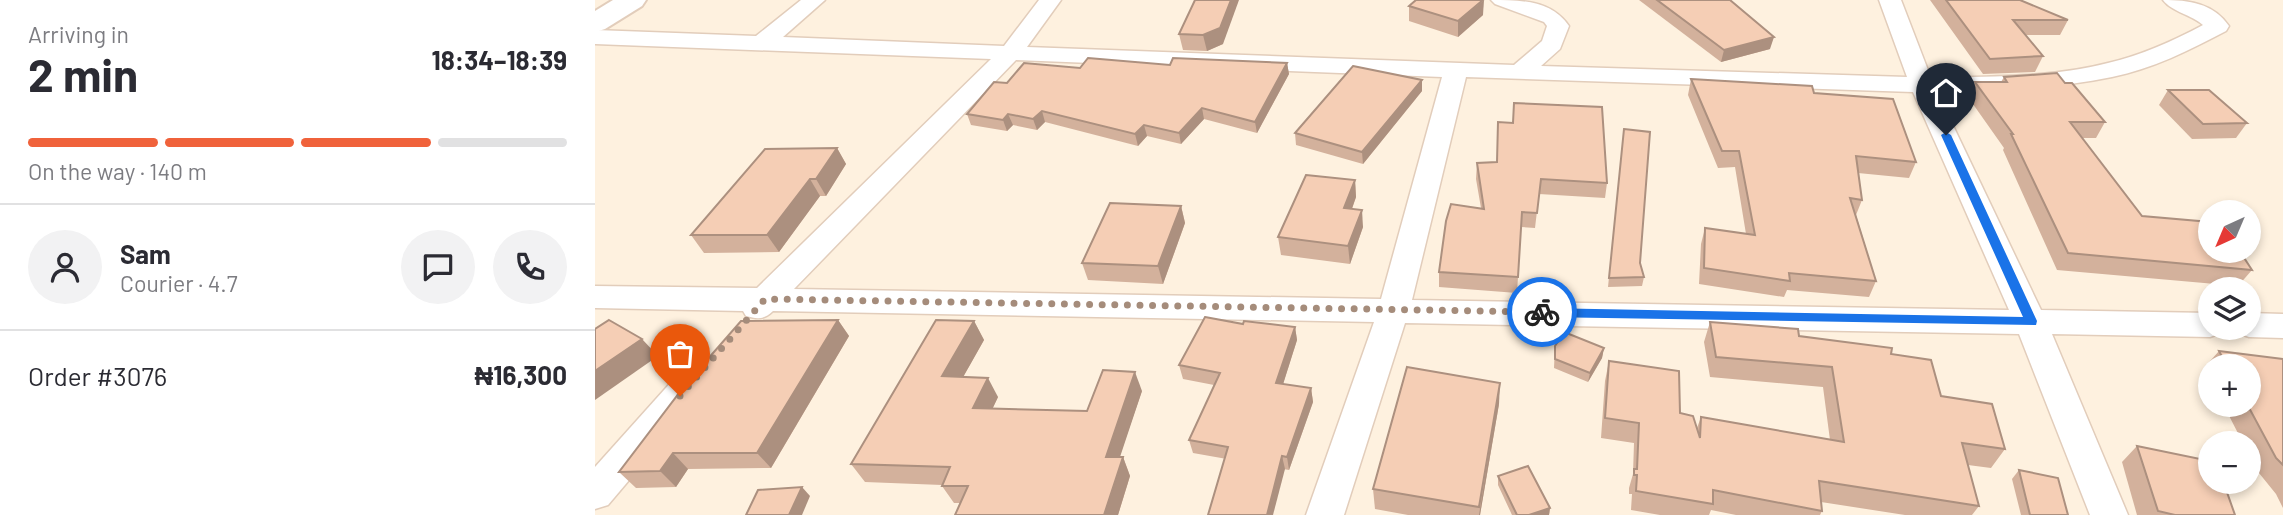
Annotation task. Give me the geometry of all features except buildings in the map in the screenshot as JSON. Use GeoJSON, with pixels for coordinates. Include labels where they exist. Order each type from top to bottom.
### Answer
{"type":"FeatureCollection","features":[{"type":"Feature","properties":{"kind":"street"},"geometry":{"type":"LineString","coordinates":[[595,23],[632,0]]}},
{"type":"Feature","properties":{"kind":"street"},"geometry":{"type":"LineString","coordinates":[[761,44],[814,0]]}},
{"type":"Feature","properties":{"kind":"street"},"geometry":{"type":"LineString","coordinates":[[738,330],[765,299],[1012,51],[1050,0]]}},
{"type":"Feature","properties":{"kind":"street"},"geometry":{"type":"LineString","coordinates":[[1502,0],[1552,17],[1558,26],[1552,44],[1520,72]]}},
{"type":"Feature","properties":{"kind":"street"},"geometry":{"type":"LineString","coordinates":[[1890,0],[1923,85],[2031,321],[2109,515]]}},
{"type":"Feature","properties":{"kind":"street"},"geometry":{"type":"LineString","coordinates":[[595,37],[1923,85],[2043,81],[2112,70],[2176,48],[2218,26],[2201,12],[2174,0]]}},
{"type":"Feature","properties":{"kind":"street"},"geometry":{"type":"LineString","coordinates":[[1325,515],[1394,309],[1455,70]]}},
{"type":"Feature","properties":{"kind":"street"},"geometry":{"type":"LineString","coordinates":[[595,297],[2198,325]]}},
{"type":"Feature","properties":{"kind":"street"},"geometry":{"type":"LineString","coordinates":[[2261,325],[2283,326]]}},
{"type":"Feature","properties":{"kind":"street"},"geometry":{"type":"LineString","coordinates":[[595,493],[702,370]]}},
{"type":"Feature","properties":{"kind":"way so far"},"geometry":{"type":"LineString","coordinates":[[680,396],[765,299],[1542,312]]}},
{"type":"Feature","properties":{"kind":"route"},"geometry":{"type":"LineString","coordinates":[[1542,312],[2031,321],[1946,135]]}}]}
